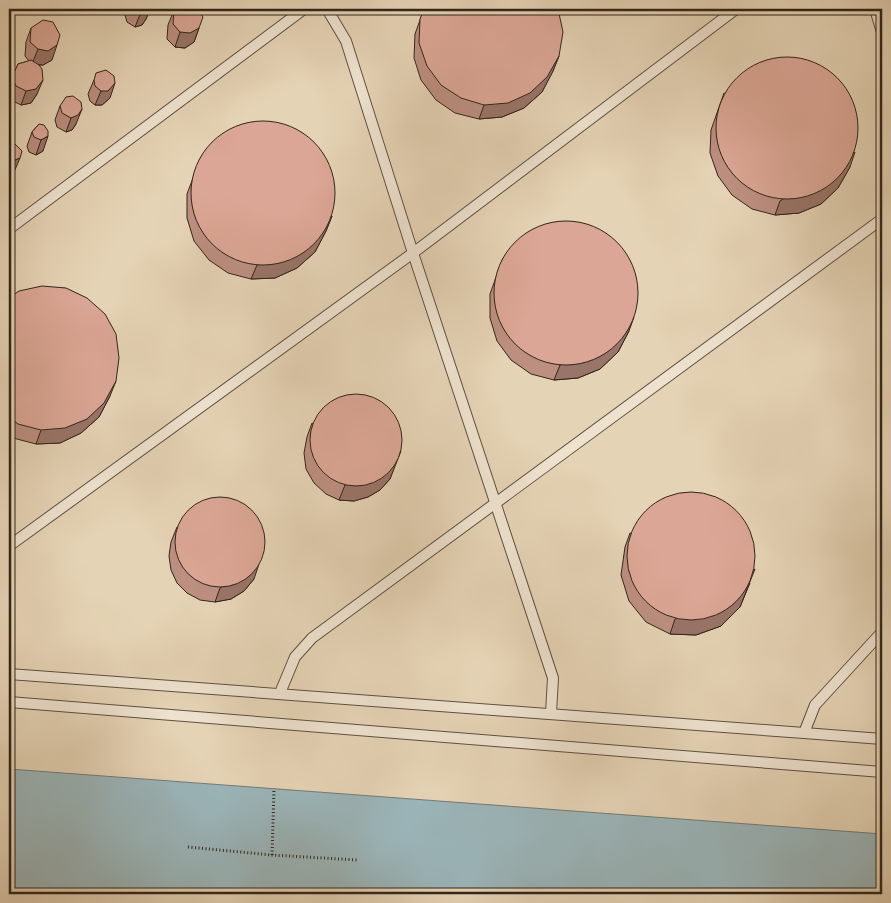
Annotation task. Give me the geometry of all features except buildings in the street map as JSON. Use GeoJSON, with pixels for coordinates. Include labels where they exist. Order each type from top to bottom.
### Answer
{"type":"FeatureCollection","features":[{"type":"Feature","properties":{"kind":"lane"},"geometry":{"type":"LineString","coordinates":[[9,229],[304,9]]}},
{"type":"Feature","properties":{"kind":"lane"},"geometry":{"type":"LineString","coordinates":[[327,9],[346,41],[412,253],[553,678],[551,713]]}},
{"type":"Feature","properties":{"kind":"lane"},"geometry":{"type":"LineString","coordinates":[[9,546],[412,253],[736,9]]}},
{"type":"Feature","properties":{"kind":"lane"},"geometry":{"type":"LineString","coordinates":[[875,9],[882,32]]}},
{"type":"Feature","properties":{"kind":"lane"},"geometry":{"type":"LineString","coordinates":[[280,693],[295,658],[312,638],[882,219]]}},
{"type":"Feature","properties":{"kind":"lane"},"geometry":{"type":"LineString","coordinates":[[804,733],[815,705],[882,632]]}},
{"type":"Feature","properties":{"kind":"lane"},"geometry":{"type":"LineString","coordinates":[[9,674],[882,739]]}},
{"type":"Feature","properties":{"kind":"lane"},"geometry":{"type":"LineString","coordinates":[[9,702],[882,772]]}},
{"type":"Feature","properties":{"kind":"path"},"geometry":{"type":"LineString","coordinates":[[272,855],[274,789]]}},
{"type":"Feature","properties":{"kind":"path"},"geometry":{"type":"LineString","coordinates":[[188,847],[272,855],[357,860]]}},
{"type":"Feature","properties":{"kind":"water"},"geometry":{"type":"Polygon","coordinates":[[[9,769],[882,834],[882,894],[9,894],[9,769]]]}}]}
